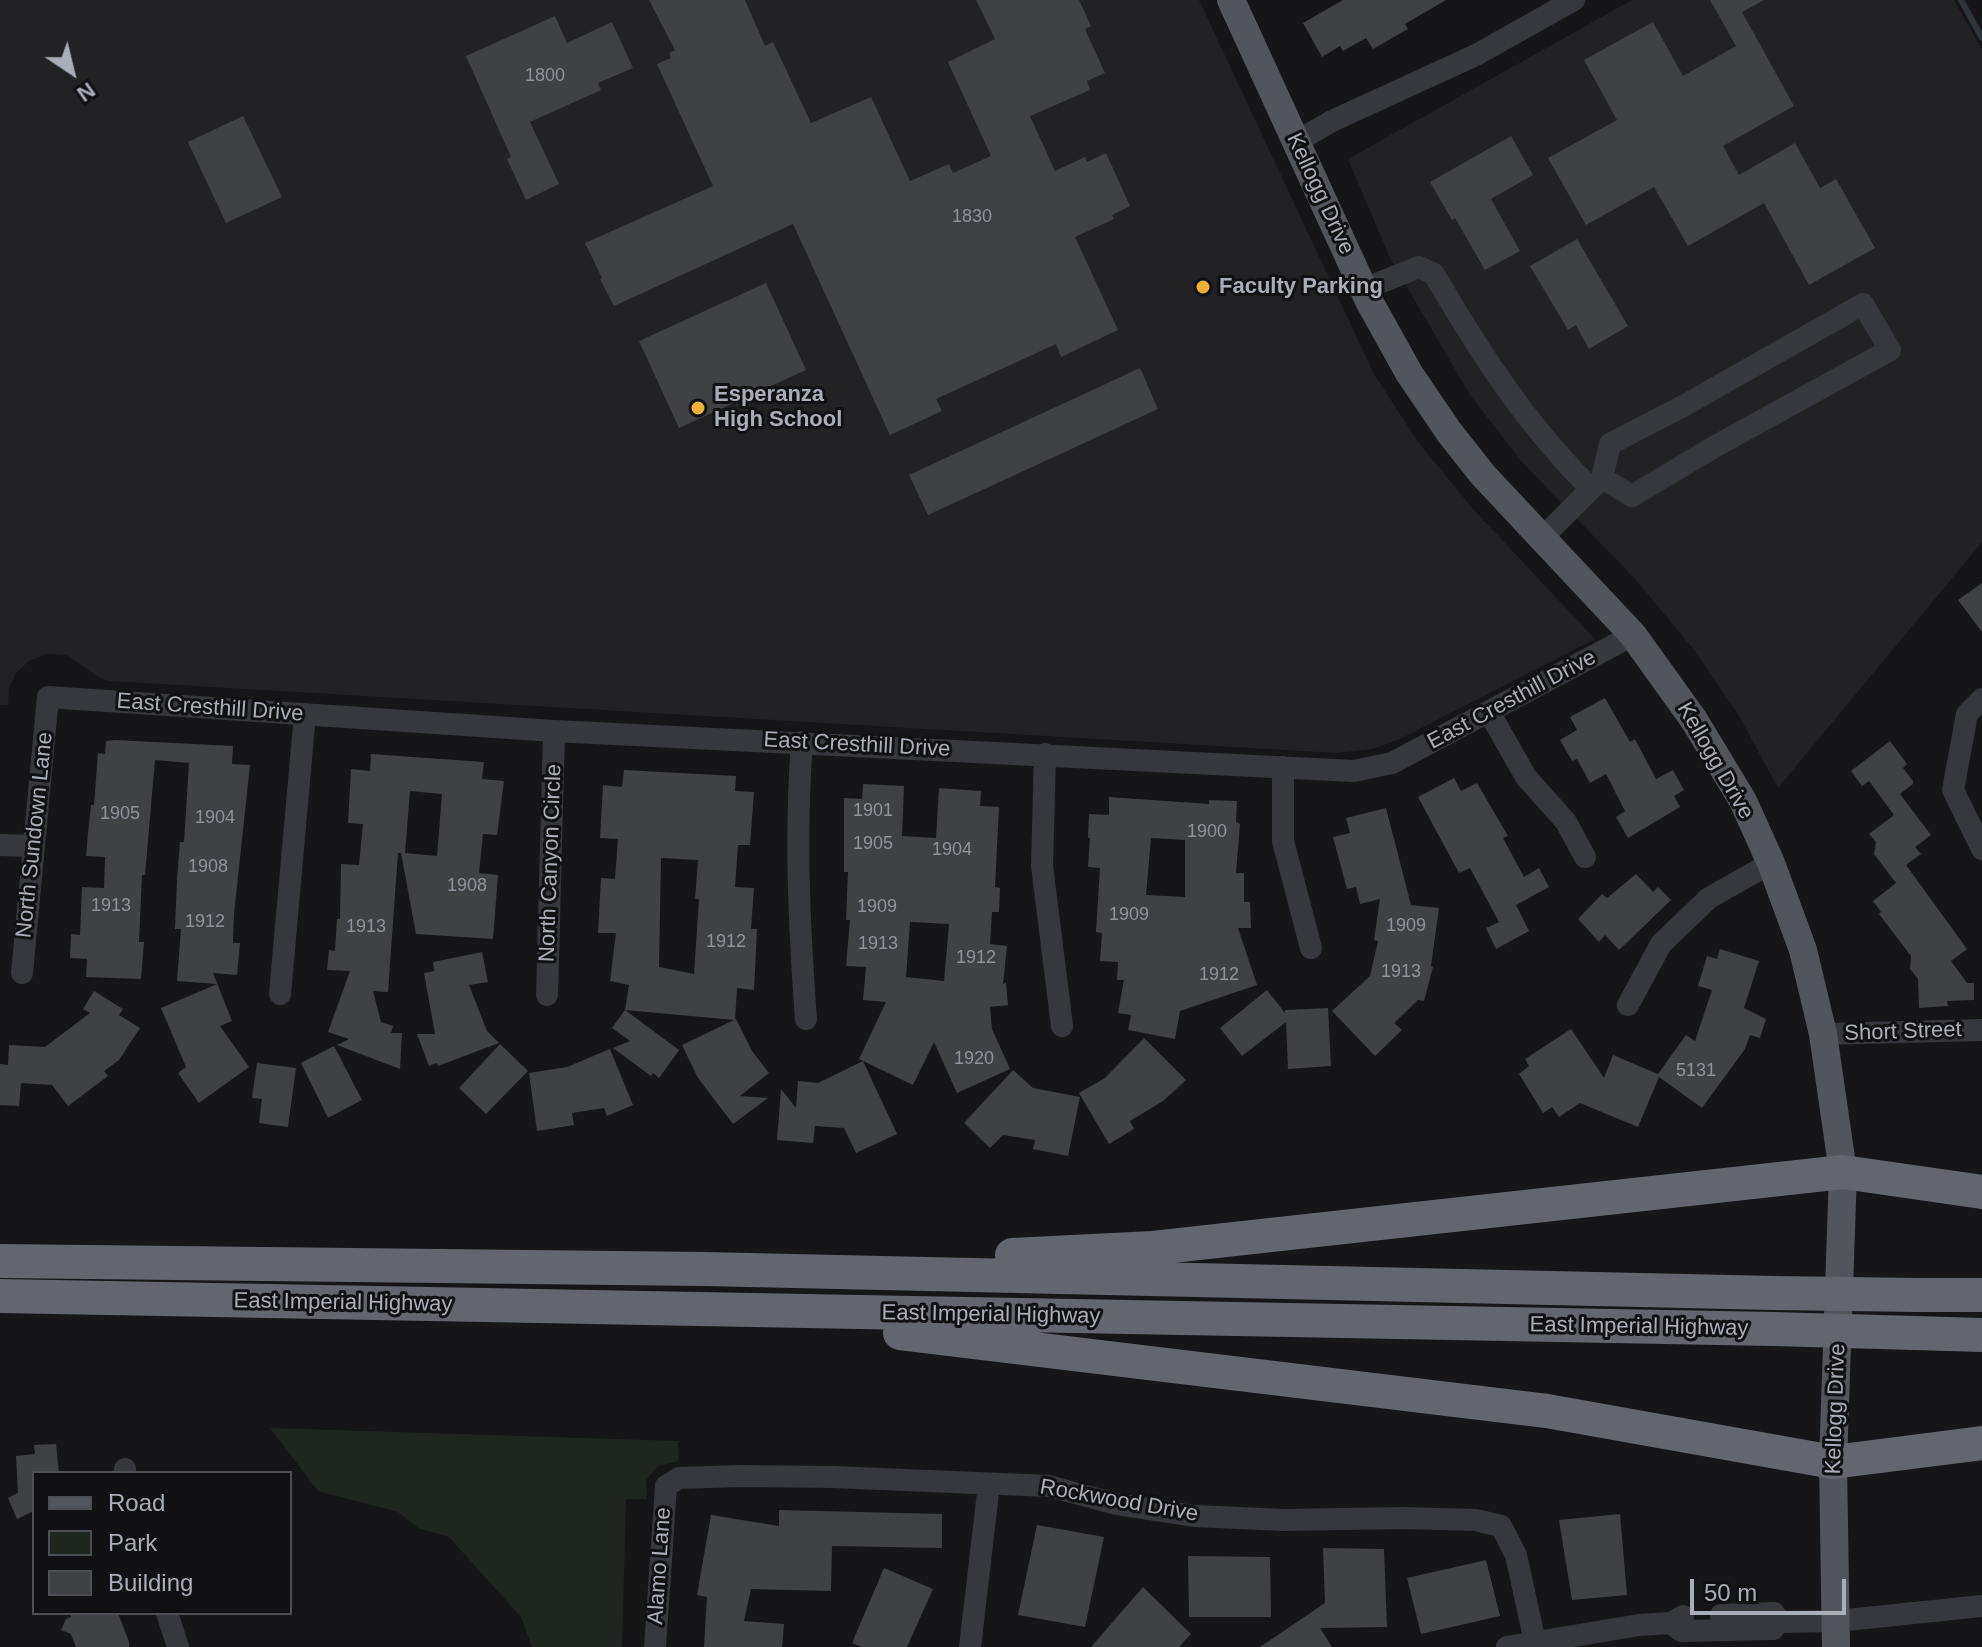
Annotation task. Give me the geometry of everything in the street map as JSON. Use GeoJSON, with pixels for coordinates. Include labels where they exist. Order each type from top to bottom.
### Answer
{"type":"FeatureCollection","features":[{"type":"Feature","properties":{"kind":"highway"},"geometry":{"type":"LineString","coordinates":[[704,1269],[1153,1248],[1843,1172],[1982,1192]]}},
{"type":"Feature","properties":{"kind":"highway","name":"East Imperial Highway"},"geometry":{"type":"LineString","coordinates":[[0,1261],[704,1269],[1982,1295]]}},
{"type":"Feature","properties":{"kind":"highway","name":"East Imperial Highway"},"geometry":{"type":"LineString","coordinates":[[0,1296],[1982,1335]]}},
{"type":"Feature","properties":{"kind":"highway"},"geometry":{"type":"LineString","coordinates":[[713,1310],[1547,1411],[1833,1462],[1982,1443]]}},
{"type":"Feature","properties":{"kind":"main road","name":"Kellogg Drive"},"geometry":{"type":"LineString","coordinates":[[1231,0],[1364,289],[1409,373],[1483,475],[1633,635],[1694,720],[1743,801],[1771,863],[1803,950],[1823,1034],[1843,1172],[1842,1272],[1833,1462],[1836,1634]]}},
{"type":"Feature","properties":{"kind":"street"},"geometry":{"type":"LineString","coordinates":[[1296,142],[1332,121],[1476,55],[1574,0]]}},
{"type":"Feature","properties":{"kind":"street"},"geometry":{"type":"LineString","coordinates":[[1364,289],[1419,267],[1434,274],[1483,357],[1520,410],[1559,457],[1596,483],[1632,496],[1890,350],[1863,304],[1610,444],[1596,483],[1542,538]]}},
{"type":"Feature","properties":{"kind":"street","name":"East Cresthill Drive"},"geometry":{"type":"LineString","coordinates":[[48,697],[554,731],[1354,771],[1392,763],[1633,635]]}},
{"type":"Feature","properties":{"kind":"street","name":"North Sundown Lane"},"geometry":{"type":"LineString","coordinates":[[22,973],[48,697]]}},
{"type":"Feature","properties":{"kind":"street"},"geometry":{"type":"LineString","coordinates":[[1982,699],[1967,714],[1953,790],[1982,849]]}},
{"type":"Feature","properties":{"kind":"street"},"geometry":{"type":"LineString","coordinates":[[1489,712],[1526,777],[1566,822],[1585,857]]}},
{"type":"Feature","properties":{"kind":"street"},"geometry":{"type":"LineString","coordinates":[[280,994],[305,714]]}},
{"type":"Feature","properties":{"kind":"street","name":"North Canyon Circle"},"geometry":{"type":"LineString","coordinates":[[547,995],[554,731]]}},
{"type":"Feature","properties":{"kind":"street"},"geometry":{"type":"LineString","coordinates":[[802,742],[798,800],[799,932],[806,1019]]}},
{"type":"Feature","properties":{"kind":"street"},"geometry":{"type":"LineString","coordinates":[[1045,754],[1042,866],[1062,1026]]}},
{"type":"Feature","properties":{"kind":"street"},"geometry":{"type":"LineString","coordinates":[[1283,767],[1283,841],[1311,948]]}},
{"type":"Feature","properties":{"kind":"street"},"geometry":{"type":"LineString","coordinates":[[0,845],[33,846]]}},
{"type":"Feature","properties":{"kind":"street"},"geometry":{"type":"LineString","coordinates":[[1628,1005],[1661,944],[1709,898],[1771,863]]}},
{"type":"Feature","properties":{"kind":"street","name":"Short Street"},"geometry":{"type":"LineString","coordinates":[[1823,1034],[1982,1030]]}},
{"type":"Feature","properties":{"kind":"street","name":"Rockwood Drive"},"geometry":{"type":"LineString","coordinates":[[666,1486],[679,1478],[740,1476],[1049,1486],[1116,1504],[1194,1516],[1285,1520],[1476,1520],[1501,1526],[1516,1555],[1535,1642]]}},
{"type":"Feature","properties":{"kind":"street"},"geometry":{"type":"LineString","coordinates":[[970,1647],[989,1484]]}},
{"type":"Feature","properties":{"kind":"street","name":"Alamo Lane"},"geometry":{"type":"LineString","coordinates":[[655,1647],[666,1486]]}},
{"type":"Feature","properties":{"kind":"street"},"geometry":{"type":"LineString","coordinates":[[1507,1647],[1639,1625],[1671,1623],[1683,1616],[1774,1613],[1779,1622],[1836,1634],[1982,1606]]}},
{"type":"Feature","properties":{"kind":"street"},"geometry":{"type":"LineString","coordinates":[[168,1615],[178,1647]]}},
{"type":"Feature","properties":{"kind":"shaded area","name":"Esperanza High School"},"geometry":{"type":"Polygon","coordinates":[[[0,0],[1199,0],[1374,374],[1418,442],[1474,510],[1595,639],[1400,739],[1373,749],[1336,753],[109,681],[66,655],[47,654],[29,661],[16,673],[9,688],[8,705],[0,705],[0,0]]]}},
{"type":"Feature","properties":{"kind":"shaded area"},"geometry":{"type":"Polygon","coordinates":[[[1632,0],[1954,0],[1982,49],[1982,542],[1778,788],[1738,714],[1694,650],[1636,580],[1522,462],[1470,395],[1390,258],[1348,159],[1632,0]]]}},
{"type":"Feature","properties":{"kind":"green space"},"geometry":{"type":"Polygon","coordinates":[[[270,1428],[678,1441],[679,1461],[658,1466],[646,1480],[647,1499],[626,1499],[622,1647],[532,1647],[521,1617],[449,1537],[418,1528],[398,1512],[318,1491],[270,1428]]]}},
{"type":"Feature","properties":{"kind":"building"},"geometry":{"type":"Polygon","coordinates":[[[649,0],[745,0],[765,46],[773,42],[811,123],[871,97],[910,181],[949,164],[953,173],[991,156],[948,62],[995,39],[976,0],[1079,0],[1091,26],[1085,29],[1105,73],[1087,81],[1090,90],[1030,116],[1055,171],[1085,157],[1087,162],[1106,153],[1130,206],[1112,215],[1114,219],[1075,237],[1118,330],[1061,357],[1056,344],[936,399],[942,411],[890,435],[793,224],[614,306],[585,243],[713,186],[657,64],[671,58],[669,53],[675,50],[649,0]]]}},
{"type":"Feature","properties":{"kind":"building"},"geometry":{"type":"Polygon","coordinates":[[[1343,0],[1446,0],[1405,24],[1408,29],[1373,49],[1366,38],[1343,51],[1340,46],[1322,57],[1303,23],[1343,0]]]}},
{"type":"Feature","properties":{"kind":"building"},"geometry":{"type":"Polygon","coordinates":[[[1710,0],[1764,0],[1742,12],[1794,106],[1723,146],[1739,175],[1795,143],[1820,188],[1836,179],[1875,248],[1809,285],[1764,203],[1688,246],[1654,187],[1586,225],[1548,158],[1617,120],[1584,60],[1653,22],[1683,76],[1736,46],[1710,0]]]}},
{"type":"Feature","properties":{"kind":"building"},"geometry":{"type":"Polygon","coordinates":[[[555,16],[567,43],[612,22],[633,68],[598,83],[601,90],[530,122],[559,184],[526,200],[507,159],[511,157],[466,56],[555,16]]]}},
{"type":"Feature","properties":{"kind":"building"},"geometry":{"type":"Polygon","coordinates":[[[243,116],[282,197],[226,223],[188,142],[243,116]]]}},
{"type":"Feature","properties":{"kind":"building"},"geometry":{"type":"Polygon","coordinates":[[[1511,136],[1533,175],[1491,199],[1520,251],[1485,270],[1430,182],[1511,136]]]}},
{"type":"Feature","properties":{"kind":"building"},"geometry":{"type":"Polygon","coordinates":[[[1577,239],[1628,326],[1589,349],[1576,325],[1568,330],[1530,266],[1577,239]]]}},
{"type":"Feature","properties":{"kind":"building"},"geometry":{"type":"Polygon","coordinates":[[[766,283],[806,370],[679,428],[639,341],[766,283]]]}},
{"type":"Feature","properties":{"kind":"building"},"geometry":{"type":"Polygon","coordinates":[[[1140,368],[1158,409],[928,515],[909,475],[1140,368]]]}},
{"type":"Feature","properties":{"kind":"building"},"geometry":{"type":"Polygon","coordinates":[[[1982,583],[1982,632],[1958,600],[1982,583]]]}},
{"type":"Feature","properties":{"kind":"building"},"geometry":{"type":"Polygon","coordinates":[[[1605,698],[1630,742],[1635,739],[1656,779],[1673,770],[1684,790],[1674,796],[1680,807],[1628,838],[1616,817],[1625,811],[1606,774],[1590,783],[1577,759],[1572,761],[1560,740],[1577,730],[1570,717],[1605,698]]]}},
{"type":"Feature","properties":{"kind":"building"},"geometry":{"type":"Polygon","coordinates":[[[106,741],[233,746],[232,764],[250,765],[234,914],[233,943],[240,943],[237,975],[213,973],[232,1021],[220,1026],[249,1067],[199,1103],[178,1073],[186,1067],[161,1008],[217,984],[177,981],[181,929],[175,929],[177,879],[180,842],[184,842],[189,763],[155,760],[145,875],[142,875],[139,942],[144,942],[141,979],[86,977],[87,959],[70,958],[71,934],[80,935],[82,887],[104,888],[105,857],[86,856],[98,753],[105,754],[106,741]]]}},
{"type":"Feature","properties":{"kind":"building"},"geometry":{"type":"Polygon","coordinates":[[[1890,741],[1907,764],[1903,768],[1913,781],[1900,794],[1931,835],[1915,847],[1921,854],[1906,865],[1967,949],[1951,961],[1967,983],[1974,983],[1974,1000],[1947,1001],[1948,1006],[1919,1008],[1918,979],[1910,969],[1911,956],[1879,914],[1881,912],[1873,901],[1896,883],[1874,854],[1876,842],[1869,834],[1894,815],[1869,781],[1862,786],[1851,771],[1890,741]]]}},
{"type":"Feature","properties":{"kind":"building"},"geometry":{"type":"Polygon","coordinates":[[[371,754],[484,762],[482,779],[504,781],[497,835],[483,834],[479,873],[498,875],[493,939],[416,934],[401,853],[398,853],[388,992],[373,991],[381,1022],[393,1026],[391,1033],[402,1033],[400,1069],[337,1045],[349,1039],[328,1032],[350,971],[327,970],[329,950],[335,951],[337,919],[340,919],[341,864],[359,865],[363,824],[348,823],[351,769],[370,771],[371,754]],[[410,791],[405,853],[437,856],[442,794],[410,791]]]}},
{"type":"Feature","properties":{"kind":"building"},"geometry":{"type":"Polygon","coordinates":[[[624,770],[736,776],[735,791],[754,792],[750,845],[738,845],[735,887],[754,888],[751,929],[757,929],[754,990],[737,988],[735,1020],[625,1010],[629,985],[610,981],[616,933],[598,933],[601,878],[615,879],[618,839],[600,838],[603,785],[622,787],[624,770]],[[661,858],[659,967],[694,974],[699,899],[695,899],[698,860],[661,858]]]}},
{"type":"Feature","properties":{"kind":"building"},"geometry":{"type":"Polygon","coordinates":[[[1454,778],[1461,791],[1477,783],[1508,836],[1503,838],[1524,877],[1539,868],[1549,887],[1516,905],[1529,931],[1496,949],[1486,928],[1499,922],[1470,868],[1459,873],[1418,797],[1454,778]]]}},
{"type":"Feature","properties":{"kind":"building"},"geometry":{"type":"Polygon","coordinates":[[[863,784],[904,786],[902,836],[936,838],[939,788],[981,791],[980,806],[999,807],[995,887],[1000,888],[999,912],[992,912],[990,944],[1007,946],[1003,984],[1006,983],[1008,1005],[990,1007],[992,1029],[1010,1069],[957,1093],[934,1042],[913,1085],[859,1059],[886,1002],[863,1000],[866,967],[846,966],[850,920],[846,920],[848,872],[844,872],[844,798],[862,799],[863,784]],[[910,922],[906,977],[944,981],[949,924],[910,922]]]}},
{"type":"Feature","properties":{"kind":"building"},"geometry":{"type":"Polygon","coordinates":[[[1109,797],[1209,804],[1209,800],[1237,801],[1236,822],[1240,824],[1236,873],[1244,873],[1244,902],[1250,902],[1251,928],[1238,928],[1257,985],[1180,1011],[1175,1039],[1128,1030],[1131,1015],[1118,1013],[1124,980],[1117,980],[1118,962],[1100,961],[1102,933],[1096,932],[1100,868],[1088,867],[1089,814],[1109,815],[1109,797]],[[1151,838],[1146,895],[1185,897],[1185,840],[1151,838]]]}},
{"type":"Feature","properties":{"kind":"building"},"geometry":{"type":"Polygon","coordinates":[[[1386,808],[1411,905],[1439,908],[1433,967],[1424,1001],[1418,1000],[1394,1023],[1402,1030],[1375,1056],[1332,1011],[1370,976],[1378,941],[1374,940],[1380,899],[1360,904],[1356,887],[1347,889],[1333,837],[1350,833],[1346,818],[1386,808]]]}},
{"type":"Feature","properties":{"kind":"building"},"geometry":{"type":"Polygon","coordinates":[[[1636,874],[1653,892],[1658,887],[1671,900],[1619,950],[1605,935],[1599,942],[1578,919],[1602,894],[1607,898],[1636,874]]]}},
{"type":"Feature","properties":{"kind":"building"},"geometry":{"type":"Polygon","coordinates":[[[1720,949],[1759,961],[1744,1008],[1766,1019],[1760,1038],[1750,1035],[1745,1049],[1702,1108],[1659,1077],[1638,1127],[1580,1103],[1559,1117],[1552,1107],[1543,1113],[1519,1074],[1529,1066],[1525,1059],[1571,1029],[1604,1078],[1613,1055],[1658,1074],[1686,1035],[1695,1041],[1712,990],[1698,986],[1707,956],[1717,959],[1720,949]]]}},
{"type":"Feature","properties":{"kind":"building"},"geometry":{"type":"Polygon","coordinates":[[[482,952],[488,982],[469,985],[487,1031],[499,1043],[438,1066],[437,1063],[429,1066],[417,1034],[435,1034],[424,973],[434,971],[433,962],[482,952]]]}},
{"type":"Feature","properties":{"kind":"building"},"geometry":{"type":"Polygon","coordinates":[[[1267,990],[1285,1013],[1285,1010],[1328,1008],[1331,1066],[1288,1069],[1286,1022],[1242,1056],[1220,1028],[1267,990]]]}},
{"type":"Feature","properties":{"kind":"building"},"geometry":{"type":"Polygon","coordinates":[[[94,991],[123,1009],[119,1015],[140,1028],[119,1060],[104,1071],[108,1076],[68,1106],[52,1085],[21,1083],[19,1106],[0,1105],[0,1064],[8,1065],[9,1045],[45,1047],[90,1013],[83,1009],[94,991]]]}},
{"type":"Feature","properties":{"kind":"building"},"geometry":{"type":"Polygon","coordinates":[[[625,1010],[679,1050],[659,1078],[653,1073],[651,1076],[613,1048],[630,1041],[612,1028],[625,1010]]]}},
{"type":"Feature","properties":{"kind":"building"},"geometry":{"type":"Polygon","coordinates":[[[736,1019],[752,1051],[769,1073],[740,1096],[768,1098],[733,1124],[698,1078],[682,1045],[736,1019]]]}},
{"type":"Feature","properties":{"kind":"building"},"geometry":{"type":"Polygon","coordinates":[[[1144,1038],[1186,1080],[1163,1101],[1130,1121],[1134,1129],[1109,1144],[1079,1093],[1105,1078],[1144,1038]]]}},
{"type":"Feature","properties":{"kind":"building"},"geometry":{"type":"Polygon","coordinates":[[[500,1044],[528,1071],[486,1114],[459,1088],[500,1044]]]}},
{"type":"Feature","properties":{"kind":"building"},"geometry":{"type":"Polygon","coordinates":[[[334,1046],[362,1100],[328,1118],[301,1063],[334,1046]]]}},
{"type":"Feature","properties":{"kind":"building"},"geometry":{"type":"Polygon","coordinates":[[[610,1049],[633,1105],[607,1116],[604,1108],[572,1113],[574,1125],[537,1131],[529,1073],[567,1067],[610,1049]]]}},
{"type":"Feature","properties":{"kind":"building"},"geometry":{"type":"Polygon","coordinates":[[[863,1061],[897,1134],[856,1153],[844,1128],[815,1126],[813,1143],[777,1140],[781,1089],[796,1108],[798,1081],[818,1083],[863,1061]]]}},
{"type":"Feature","properties":{"kind":"building"},"geometry":{"type":"Polygon","coordinates":[[[257,1063],[296,1068],[288,1127],[259,1123],[262,1099],[252,1098],[257,1063]]]}},
{"type":"Feature","properties":{"kind":"building"},"geometry":{"type":"Polygon","coordinates":[[[1013,1070],[1033,1088],[1080,1097],[1068,1156],[1033,1149],[1035,1140],[1003,1135],[990,1148],[964,1123],[1013,1070]]]}},
{"type":"Feature","properties":{"kind":"building"},"geometry":{"type":"Polygon","coordinates":[[[56,1444],[59,1471],[32,1471],[32,1512],[17,1519],[8,1498],[18,1493],[16,1456],[35,1454],[34,1445],[56,1444]]]}},
{"type":"Feature","properties":{"kind":"building"},"geometry":{"type":"Polygon","coordinates":[[[779,1510],[942,1514],[942,1548],[832,1546],[831,1591],[751,1589],[744,1621],[784,1624],[782,1647],[704,1647],[707,1597],[697,1595],[711,1515],[779,1526],[779,1510]]]}},
{"type":"Feature","properties":{"kind":"building"},"geometry":{"type":"Polygon","coordinates":[[[1620,1514],[1627,1595],[1572,1600],[1559,1520],[1620,1514]]]}},
{"type":"Feature","properties":{"kind":"building"},"geometry":{"type":"Polygon","coordinates":[[[1037,1525],[1104,1537],[1085,1627],[1018,1615],[1037,1525]]]}},
{"type":"Feature","properties":{"kind":"building"},"geometry":{"type":"Polygon","coordinates":[[[1323,1548],[1384,1549],[1387,1627],[1320,1628],[1332,1647],[1260,1647],[1325,1603],[1323,1548]]]}},
{"type":"Feature","properties":{"kind":"building"},"geometry":{"type":"Polygon","coordinates":[[[1188,1556],[1270,1557],[1271,1617],[1189,1617],[1188,1556]]]}},
{"type":"Feature","properties":{"kind":"building"},"geometry":{"type":"Polygon","coordinates":[[[1486,1560],[1500,1616],[1421,1634],[1407,1578],[1486,1560]]]}},
{"type":"Feature","properties":{"kind":"building"},"geometry":{"type":"Polygon","coordinates":[[[884,1568],[933,1589],[907,1647],[861,1647],[852,1643],[884,1568]]]}},
{"type":"Feature","properties":{"kind":"building"},"geometry":{"type":"Polygon","coordinates":[[[1143,1587],[1191,1634],[1179,1647],[1091,1647],[1143,1587]]]}},
{"type":"Feature","properties":{"kind":"building"},"geometry":{"type":"Polygon","coordinates":[[[119,1615],[129,1647],[76,1647],[71,1634],[61,1630],[66,1619],[119,1615]]]}},
{"type":"Feature","properties":{"kind":"waterway"},"geometry":{"type":"LineString","coordinates":[[1961,0],[1982,38]]}},
{"type":"Feature","properties":{"kind":"place","name":"Faculty Parking"},"geometry":{"type":"Point","coordinates":[1203,287]}},
{"type":"Feature","properties":{"kind":"place","name":"Esperanza High School"},"geometry":{"type":"Point","coordinates":[698,408]}}]}
